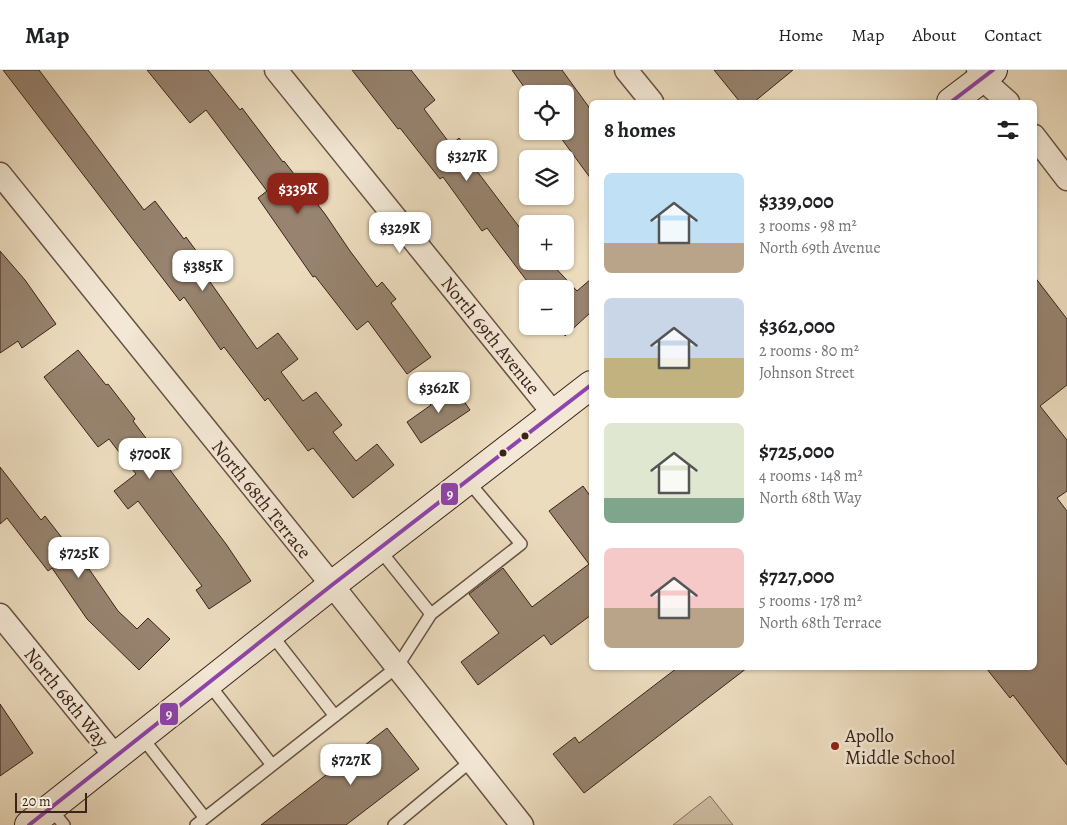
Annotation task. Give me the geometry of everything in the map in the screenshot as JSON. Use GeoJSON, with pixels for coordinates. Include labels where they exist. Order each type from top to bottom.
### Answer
{"type":"FeatureCollection","features":[{"type":"Feature","properties":{"kind":"street","name":"North 69th Avenue"},"geometry":{"type":"LineString","coordinates":[[276,70],[554,414]]}},
{"type":"Feature","properties":{"kind":"street"},"geometry":{"type":"LineString","coordinates":[[626,70],[650,100]]}},
{"type":"Feature","properties":{"kind":"street"},"geometry":{"type":"LineString","coordinates":[[953,100],[985,72],[1006,100]]}},
{"type":"Feature","properties":{"kind":"street"},"geometry":{"type":"LineString","coordinates":[[1037,140],[1067,180]]}},
{"type":"Feature","properties":{"kind":"street","name":"North 68th Terrace"},"geometry":{"type":"LineString","coordinates":[[0,174],[332,585],[522,825]]}},
{"type":"Feature","properties":{"kind":"street"},"geometry":{"type":"LineString","coordinates":[[29,825],[57,816],[115,756],[589,387]]}},
{"type":"Feature","properties":{"kind":"street","name":"North 68th Way"},"geometry":{"type":"LineString","coordinates":[[0,615],[115,756]]}},
{"type":"Feature","properties":{"kind":"lane"},"geometry":{"type":"LineString","coordinates":[[141,736],[201,822],[396,666],[432,614],[520,544],[468,481]]}},
{"type":"Feature","properties":{"kind":"lane"},"geometry":{"type":"LineString","coordinates":[[379,549],[432,614]]}},
{"type":"Feature","properties":{"kind":"lane"},"geometry":{"type":"LineString","coordinates":[[271,634],[335,716]]}},
{"type":"Feature","properties":{"kind":"lane"},"geometry":{"type":"LineString","coordinates":[[208,683],[272,765]]}},
{"type":"Feature","properties":{"kind":"lane"},"geometry":{"type":"LineString","coordinates":[[394,825],[471,761]]}},
{"type":"Feature","properties":{"kind":"shaded area"},"geometry":{"type":"Polygon","coordinates":[[[710,796],[733,825],[673,825],[710,796]]]}},
{"type":"Feature","properties":{"kind":"building"},"geometry":{"type":"Polygon","coordinates":[[[3,70],[39,70],[144,210],[155,201],[184,239],[186,237],[214,275],[208,279],[257,349],[278,333],[298,359],[281,372],[303,401],[316,392],[342,425],[333,432],[356,461],[377,444],[394,465],[353,498],[313,448],[308,451],[268,398],[265,401],[224,347],[221,350],[184,297],[180,301],[3,70]]]}},
{"type":"Feature","properties":{"kind":"building"},"geometry":{"type":"Polygon","coordinates":[[[147,70],[208,70],[240,110],[242,108],[284,161],[325,214],[377,287],[382,282],[396,299],[391,303],[431,357],[407,374],[368,321],[357,330],[315,276],[313,277],[258,198],[267,191],[206,110],[190,123],[147,70]]]}},
{"type":"Feature","properties":{"kind":"building"},"geometry":{"type":"Polygon","coordinates":[[[352,70],[411,70],[435,100],[424,109],[451,145],[459,138],[472,155],[467,158],[519,227],[519,270],[557,270],[567,280],[526,280],[487,228],[482,231],[443,177],[440,179],[400,128],[398,129],[352,70]]]}},
{"type":"Feature","properties":{"kind":"building"},"geometry":{"type":"Polygon","coordinates":[[[512,70],[562,70],[573,85],[523,85],[512,70]]]}},
{"type":"Feature","properties":{"kind":"building"},"geometry":{"type":"Polygon","coordinates":[[[714,70],[793,70],[756,100],[738,100],[714,70]]]}},
{"type":"Feature","properties":{"kind":"building"},"geometry":{"type":"Polygon","coordinates":[[[574,87],[589,107],[589,176],[574,156],[574,150],[570,150],[562,140],[574,140],[574,87]]]}},
{"type":"Feature","properties":{"kind":"building"},"geometry":{"type":"Polygon","coordinates":[[[0,251],[25,280],[56,324],[22,348],[18,341],[0,353],[0,251]]]}},
{"type":"Feature","properties":{"kind":"building"},"geometry":{"type":"Polygon","coordinates":[[[1037,280],[1067,319],[1067,385],[1040,406],[1067,440],[1067,491],[1057,498],[1067,511],[1067,765],[1013,695],[1010,698],[988,670],[1037,670],[1037,280]]]}},
{"type":"Feature","properties":{"kind":"building"},"geometry":{"type":"Polygon","coordinates":[[[589,281],[589,314],[574,328],[574,288],[577,291],[589,281]]]}},
{"type":"Feature","properties":{"kind":"building"},"geometry":{"type":"Polygon","coordinates":[[[78,350],[135,419],[133,421],[226,544],[251,581],[209,609],[196,590],[202,586],[138,501],[128,509],[114,491],[136,474],[109,439],[98,447],[44,377],[78,350]]]}},
{"type":"Feature","properties":{"kind":"building"},"geometry":{"type":"Polygon","coordinates":[[[452,384],[470,410],[421,443],[407,422],[431,405],[429,403],[452,384]]]}},
{"type":"Feature","properties":{"kind":"building"},"geometry":{"type":"Polygon","coordinates":[[[0,467],[41,520],[45,516],[87,570],[89,569],[118,611],[137,629],[148,618],[170,639],[139,670],[87,619],[52,568],[48,571],[7,518],[0,524],[0,467]]]}},
{"type":"Feature","properties":{"kind":"building"},"geometry":{"type":"Polygon","coordinates":[[[583,486],[589,494],[589,564],[549,511],[583,486]]]}},
{"type":"Feature","properties":{"kind":"building"},"geometry":{"type":"Polygon","coordinates":[[[589,564],[589,616],[551,645],[544,635],[478,685],[461,662],[499,633],[469,594],[503,568],[532,607],[589,564]]]}},
{"type":"Feature","properties":{"kind":"building"},"geometry":{"type":"Polygon","coordinates":[[[674,670],[744,670],[584,793],[553,754],[575,737],[579,743],[674,670]]]}},
{"type":"Feature","properties":{"kind":"building"},"geometry":{"type":"Polygon","coordinates":[[[0,704],[33,753],[0,776],[0,704]]]}},
{"type":"Feature","properties":{"kind":"building"},"geometry":{"type":"Polygon","coordinates":[[[387,728],[419,769],[346,825],[261,825],[387,728]]]}},
{"type":"Feature","properties":{"kind":"transit line","name":"9"},"geometry":{"type":"LineString","coordinates":[[954,100],[993,70]]}},
{"type":"Feature","properties":{"kind":"transit line","name":"9"},"geometry":{"type":"LineString","coordinates":[[29,825],[332,585],[589,387]]}},
{"type":"Feature","properties":{"kind":"place","name":"Apollo Middle School"},"geometry":{"type":"Point","coordinates":[835,746]}}]}
